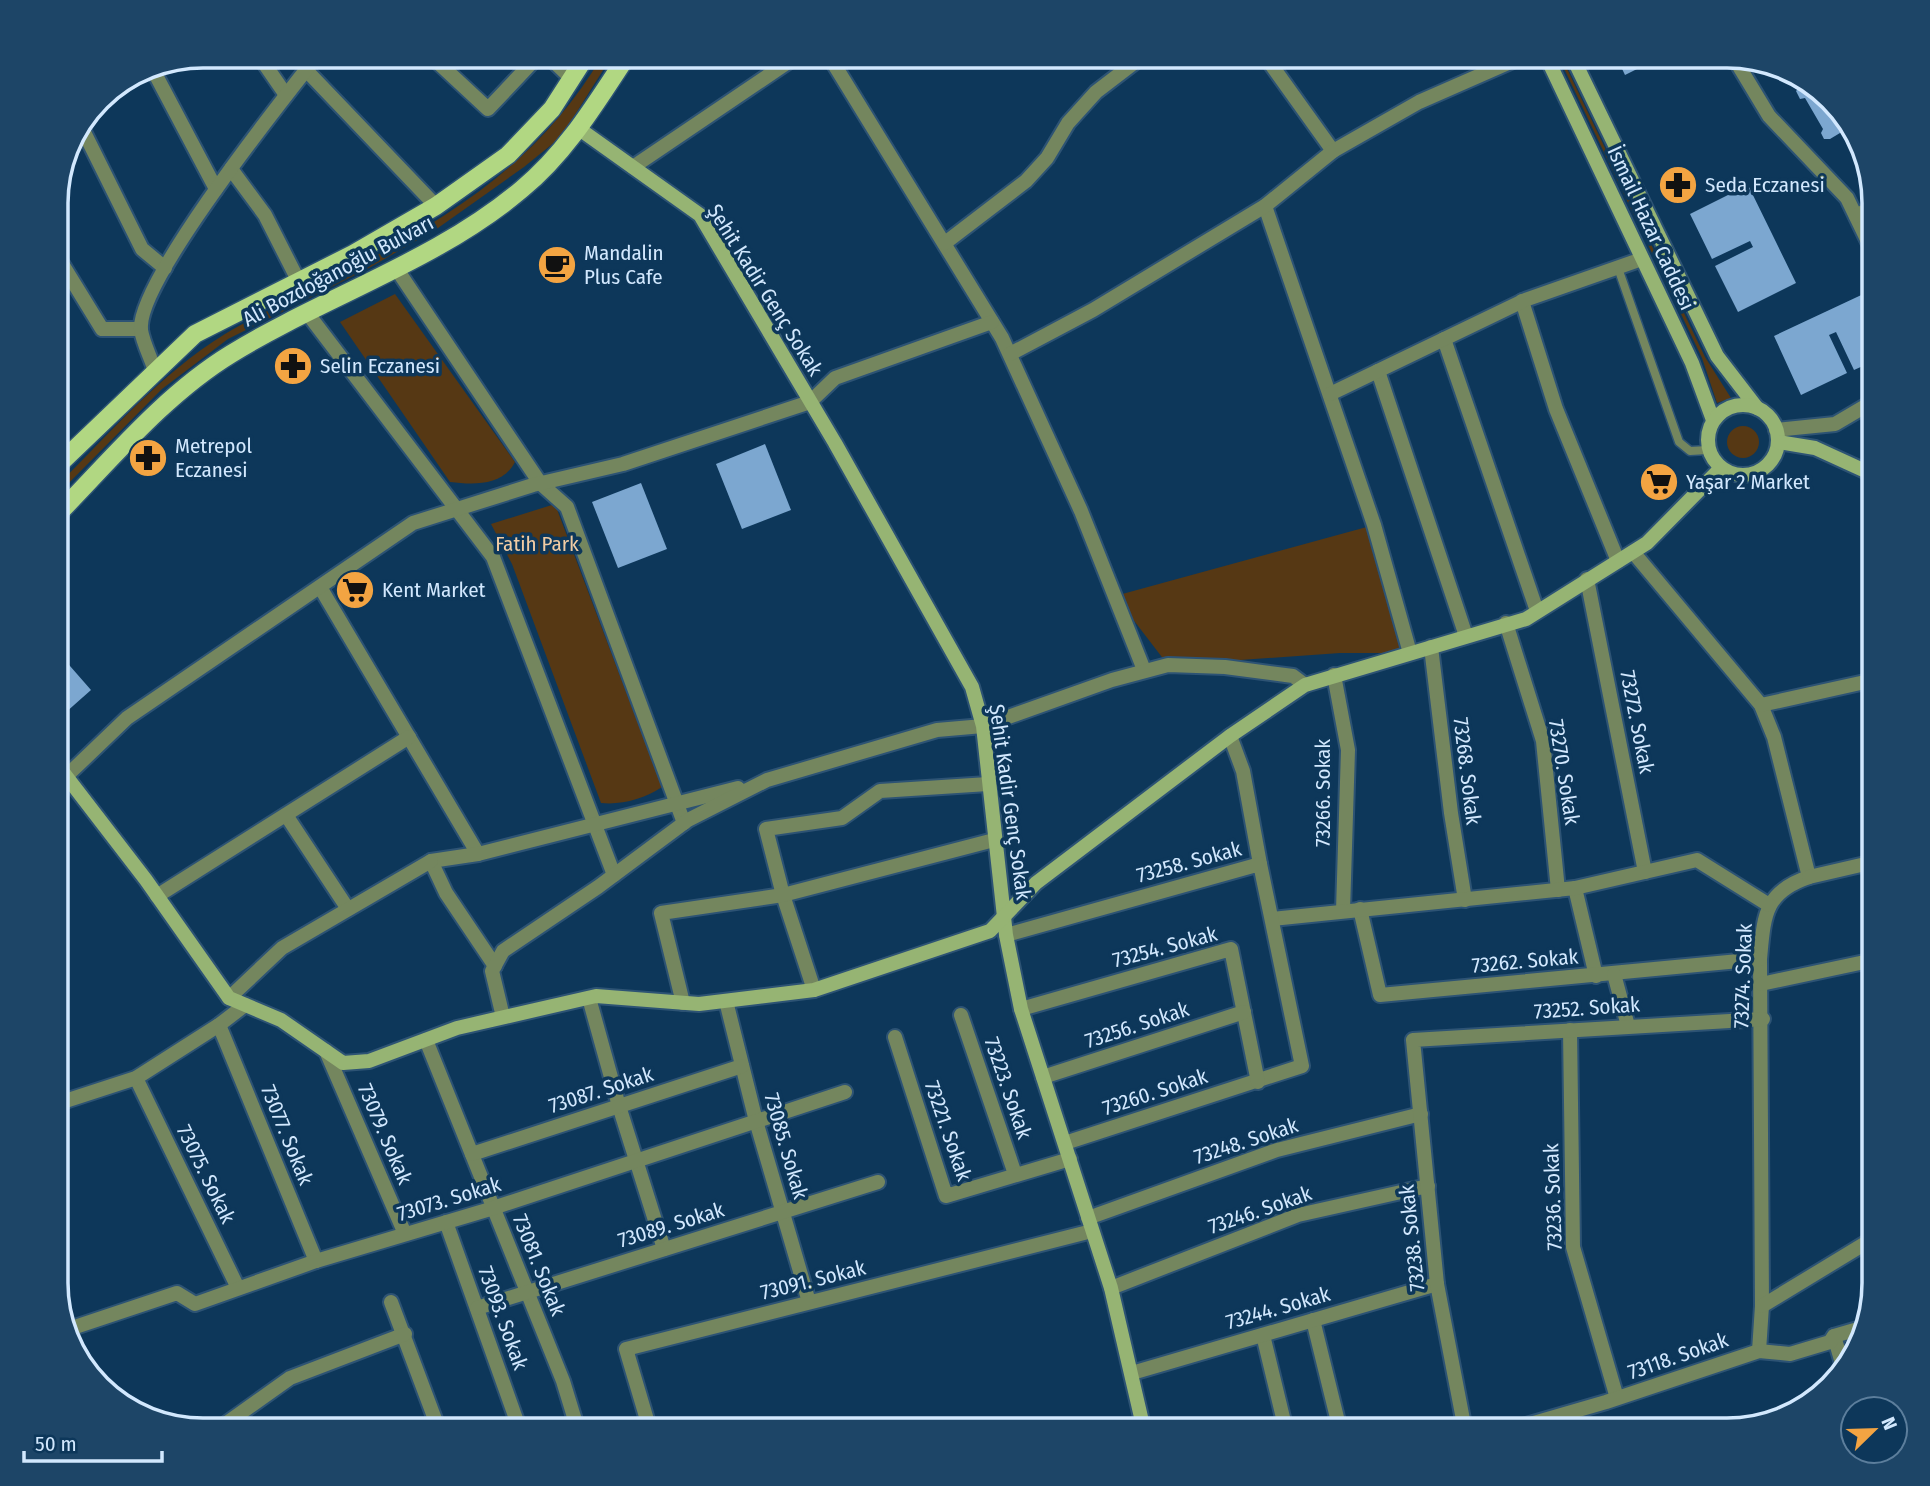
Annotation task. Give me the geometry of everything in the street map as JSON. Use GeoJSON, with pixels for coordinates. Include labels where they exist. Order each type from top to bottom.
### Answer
{"type":"FeatureCollection","features":[{"type":"Feature","properties":{"kind":"main road","name":"İsmail Hazar Caddesi"},"geometry":{"type":"LineString","coordinates":[[1552,68],[1692,363],[1713,420]]}},
{"type":"Feature","properties":{"kind":"main road","name":"İsmail Hazar Caddesi"},"geometry":{"type":"LineString","coordinates":[[1578,68],[1717,356],[1757,408]]}},
{"type":"Feature","properties":{"kind":"main road","name":"Ali Bozdoğanoğlu Bulvarı"},"geometry":{"type":"LineString","coordinates":[[69,454],[195,334],[299,282],[436,206],[508,155],[552,109],[578,69]]}},
{"type":"Feature","properties":{"kind":"main road","name":"Ali Bozdoğanoğlu Bulvarı"},"geometry":{"type":"LineString","coordinates":[[69,503],[177,393],[231,354],[396,268],[460,231],[522,189],[578,128],[618,69]]}},
{"type":"Feature","properties":{"kind":"main road","name":"Şehit Kadir Genç Sokak"},"geometry":{"type":"LineString","coordinates":[[578,128],[700,215],[972,687],[983,726],[1006,935],[1021,1009],[1111,1288],[1141,1418]]}},
{"type":"Feature","properties":{"kind":"main road"},"geometry":{"type":"LineString","coordinates":[[1737,405],[1757,408],[1772,420],[1777,436],[1770,462],[1752,475],[1730,474],[1721,468],[1708,450],[1707,439],[1713,420],[1737,405]]}},
{"type":"Feature","properties":{"kind":"main road"},"geometry":{"type":"LineString","coordinates":[[1777,436],[1815,448],[1862,470]]}},
{"type":"Feature","properties":{"kind":"main road"},"geometry":{"type":"LineString","coordinates":[[69,790],[158,896],[229,998],[281,1020],[343,1063],[369,1061],[457,1028],[589,998],[683,1003],[726,1001],[814,990],[990,931],[1036,883],[1230,736],[1305,685],[1506,622],[1526,619],[1647,543],[1721,468]]}},
{"type":"Feature","properties":{"kind":"street"},"geometry":{"type":"LineString","coordinates":[[945,243],[1026,181],[1046,158],[1068,123],[1096,92],[1127,68]]}},
{"type":"Feature","properties":{"kind":"street"},"geometry":{"type":"LineString","coordinates":[[1274,68],[1333,151]]}},
{"type":"Feature","properties":{"kind":"street"},"geometry":{"type":"LineString","coordinates":[[1010,354],[1093,310],[1265,206],[1333,151],[1419,102],[1496,68]]}},
{"type":"Feature","properties":{"kind":"street"},"geometry":{"type":"LineString","coordinates":[[268,69],[286,95]]}},
{"type":"Feature","properties":{"kind":"street"},"geometry":{"type":"LineString","coordinates":[[445,69],[488,108],[526,69]]}},
{"type":"Feature","properties":{"kind":"street"},"geometry":{"type":"LineString","coordinates":[[561,69],[572,79]]}},
{"type":"Feature","properties":{"kind":"street"},"geometry":{"type":"LineString","coordinates":[[633,167],[778,69]]}},
{"type":"Feature","properties":{"kind":"street"},"geometry":{"type":"LineString","coordinates":[[838,69],[1010,354],[1081,510],[1144,670]]}},
{"type":"Feature","properties":{"kind":"street"},"geometry":{"type":"LineString","coordinates":[[155,371],[141,328],[149,295],[216,189],[306,70],[436,206]]}},
{"type":"Feature","properties":{"kind":"street"},"geometry":{"type":"LineString","coordinates":[[1741,70],[1769,116],[1847,198],[1862,229]]}},
{"type":"Feature","properties":{"kind":"street"},"geometry":{"type":"LineString","coordinates":[[157,77],[216,189]]}},
{"type":"Feature","properties":{"kind":"street"},"geometry":{"type":"LineString","coordinates":[[86,136],[142,249],[165,268]]}},
{"type":"Feature","properties":{"kind":"street"},"geometry":{"type":"LineString","coordinates":[[231,169],[265,215],[299,282]]}},
{"type":"Feature","properties":{"kind":"street"},"geometry":{"type":"LineString","coordinates":[[1265,206],[1374,525],[1410,653]]}},
{"type":"Feature","properties":{"kind":"street"},"geometry":{"type":"LineString","coordinates":[[1856,216],[1862,213]]}},
{"type":"Feature","properties":{"kind":"street"},"geometry":{"type":"LineString","coordinates":[[1330,394],[1522,301],[1642,259]]}},
{"type":"Feature","properties":{"kind":"street"},"geometry":{"type":"LineString","coordinates":[[396,268],[540,483],[567,507],[684,823]]}},
{"type":"Feature","properties":{"kind":"street"},"geometry":{"type":"LineString","coordinates":[[69,275],[102,329],[141,328]]}},
{"type":"Feature","properties":{"kind":"street"},"geometry":{"type":"LineString","coordinates":[[1522,301],[1556,410],[1618,561]]}},
{"type":"Feature","properties":{"kind":"street"},"geometry":{"type":"LineString","coordinates":[[308,314],[493,558],[614,875]]}},
{"type":"Feature","properties":{"kind":"street"},"geometry":{"type":"LineString","coordinates":[[69,773],[127,718],[414,523],[540,483],[623,464],[810,402],[835,378],[992,322]]}},
{"type":"Feature","properties":{"kind":"street"},"geometry":{"type":"LineString","coordinates":[[1444,339],[1538,611]]}},
{"type":"Feature","properties":{"kind":"street"},"geometry":{"type":"LineString","coordinates":[[1378,371],[1466,636]]}},
{"type":"Feature","properties":{"kind":"street"},"geometry":{"type":"LineString","coordinates":[[1777,436],[1835,425],[1862,408]]}},
{"type":"Feature","properties":{"kind":"street"},"geometry":{"type":"LineString","coordinates":[[1633,552],[1761,705],[1774,737],[1809,877]]}},
{"type":"Feature","properties":{"kind":"street","name":"73272. Sokak"},"geometry":{"type":"LineString","coordinates":[[1587,579],[1646,872]]}},
{"type":"Feature","properties":{"kind":"street"},"geometry":{"type":"LineString","coordinates":[[320,587],[478,854]]}},
{"type":"Feature","properties":{"kind":"street","name":"73270. Sokak"},"geometry":{"type":"LineString","coordinates":[[1506,622],[1543,741],[1558,890]]}},
{"type":"Feature","properties":{"kind":"street","name":"73268. Sokak"},"geometry":{"type":"LineString","coordinates":[[1431,647],[1451,813],[1465,900]]}},
{"type":"Feature","properties":{"kind":"street"},"geometry":{"type":"LineString","coordinates":[[229,998],[282,948],[431,860],[478,854],[763,781],[937,730],[983,726],[1144,670],[1168,665],[1225,667],[1293,676],[1305,685]]}},
{"type":"Feature","properties":{"kind":"street","name":"73266. Sokak"},"geometry":{"type":"LineString","coordinates":[[1334,675],[1348,750],[1343,911]]}},
{"type":"Feature","properties":{"kind":"street"},"geometry":{"type":"LineString","coordinates":[[1761,705],[1862,683]]}},
{"type":"Feature","properties":{"kind":"street"},"geometry":{"type":"LineString","coordinates":[[1230,736],[1243,771],[1260,864]]}},
{"type":"Feature","properties":{"kind":"street"},"geometry":{"type":"LineString","coordinates":[[158,896],[409,737]]}},
{"type":"Feature","properties":{"kind":"street"},"geometry":{"type":"LineString","coordinates":[[503,1017],[494,985],[495,966],[503,951],[684,823],[763,781]]}},
{"type":"Feature","properties":{"kind":"street"},"geometry":{"type":"LineString","coordinates":[[814,990],[783,895],[766,829],[842,818],[880,792],[988,784]]}},
{"type":"Feature","properties":{"kind":"street"},"geometry":{"type":"LineString","coordinates":[[286,814],[348,909]]}},
{"type":"Feature","properties":{"kind":"street"},"geometry":{"type":"LineString","coordinates":[[683,1003],[661,913],[783,895],[994,840]]}},
{"type":"Feature","properties":{"kind":"street"},"geometry":{"type":"LineString","coordinates":[[431,860],[446,893],[495,966]]}},
{"type":"Feature","properties":{"kind":"street"},"geometry":{"type":"LineString","coordinates":[[1272,919],[1575,888],[1696,860],[1769,905]]}},
{"type":"Feature","properties":{"kind":"street","name":"73258. Sokak"},"geometry":{"type":"LineString","coordinates":[[1006,935],[1260,864],[1302,1066],[1258,1082]]}},
{"type":"Feature","properties":{"kind":"street","name":"73274. Sokak"},"geometry":{"type":"LineString","coordinates":[[1759,1351],[1762,1306],[1763,1019],[1760,959],[1763,923],[1769,905],[1778,893],[1809,877],[1862,865]]}},
{"type":"Feature","properties":{"kind":"street"},"geometry":{"type":"LineString","coordinates":[[1575,888],[1596,976]]}},
{"type":"Feature","properties":{"kind":"street","name":"73262. Sokak"},"geometry":{"type":"LineString","coordinates":[[1360,909],[1380,995],[1760,959]]}},
{"type":"Feature","properties":{"kind":"street","name":"73254. Sokak"},"geometry":{"type":"LineString","coordinates":[[1021,1009],[1231,949],[1258,1082]]}},
{"type":"Feature","properties":{"kind":"street"},"geometry":{"type":"LineString","coordinates":[[1761,984],[1862,963]]}},
{"type":"Feature","properties":{"kind":"street"},"geometry":{"type":"LineString","coordinates":[[1614,974],[1628,1026]]}},
{"type":"Feature","properties":{"kind":"street"},"geometry":{"type":"LineString","coordinates":[[589,998],[635,1161],[664,1249]]}},
{"type":"Feature","properties":{"kind":"street","name":"73085. Sokak"},"geometry":{"type":"LineString","coordinates":[[726,1001],[756,1121],[809,1302]]}},
{"type":"Feature","properties":{"kind":"street"},"geometry":{"type":"LineString","coordinates":[[69,1100],[136,1078],[219,1025],[245,1005]]}},
{"type":"Feature","properties":{"kind":"street","name":"73256. Sokak"},"geometry":{"type":"LineString","coordinates":[[1043,1077],[1244,1012]]}},
{"type":"Feature","properties":{"kind":"street","name":"73223. Sokak"},"geometry":{"type":"LineString","coordinates":[[961,1015],[1015,1174]]}},
{"type":"Feature","properties":{"kind":"street","name":"73252. Sokak"},"geometry":{"type":"LineString","coordinates":[[1413,1040],[1763,1019]]}},
{"type":"Feature","properties":{"kind":"street","name":"73077. Sokak"},"geometry":{"type":"LineString","coordinates":[[219,1025],[316,1261]]}},
{"type":"Feature","properties":{"kind":"street","name":"73236. Sokak"},"geometry":{"type":"LineString","coordinates":[[1570,1030],[1573,1247],[1617,1398]]}},
{"type":"Feature","properties":{"kind":"street","name":"73221. Sokak"},"geometry":{"type":"LineString","coordinates":[[895,1037],[946,1196],[1070,1159]]}},
{"type":"Feature","properties":{"kind":"street","name":"73081. Sokak"},"geometry":{"type":"LineString","coordinates":[[426,1040],[563,1381],[574,1418]]}},
{"type":"Feature","properties":{"kind":"street","name":"73238. Sokak"},"geometry":{"type":"LineString","coordinates":[[1413,1040],[1437,1284],[1463,1418]]}},
{"type":"Feature","properties":{"kind":"street","name":"73079. Sokak"},"geometry":{"type":"LineString","coordinates":[[326,1051],[405,1234]]}},
{"type":"Feature","properties":{"kind":"street","name":"73087. Sokak"},"geometry":{"type":"LineString","coordinates":[[472,1154],[743,1066]]}},
{"type":"Feature","properties":{"kind":"street","name":"73075. Sokak"},"geometry":{"type":"LineString","coordinates":[[136,1078],[238,1288]]}},
{"type":"Feature","properties":{"kind":"street","name":"73260. Sokak"},"geometry":{"type":"LineString","coordinates":[[1065,1143],[1258,1082]]}},
{"type":"Feature","properties":{"kind":"street","name":"73073. Sokak"},"geometry":{"type":"LineString","coordinates":[[76,1327],[177,1293],[195,1304],[316,1261],[493,1207],[845,1092]]}},
{"type":"Feature","properties":{"kind":"street","name":"73248. Sokak"},"geometry":{"type":"LineString","coordinates":[[1090,1224],[1277,1150],[1421,1114]]}},
{"type":"Feature","properties":{"kind":"street","name":"73089. Sokak"},"geometry":{"type":"LineString","coordinates":[[477,1308],[878,1182]]}},
{"type":"Feature","properties":{"kind":"street","name":"73246. Sokak"},"geometry":{"type":"LineString","coordinates":[[1111,1288],[1298,1216],[1427,1186]]}},
{"type":"Feature","properties":{"kind":"street","name":"73093. Sokak"},"geometry":{"type":"LineString","coordinates":[[446,1222],[516,1418]]}},
{"type":"Feature","properties":{"kind":"street","name":"73091. Sokak"},"geometry":{"type":"LineString","coordinates":[[646,1418],[626,1349],[809,1302],[1090,1224]]}},
{"type":"Feature","properties":{"kind":"street"},"geometry":{"type":"LineString","coordinates":[[1762,1306],[1862,1245]]}},
{"type":"Feature","properties":{"kind":"street","name":"73244. Sokak"},"geometry":{"type":"LineString","coordinates":[[1132,1373],[1437,1284]]}},
{"type":"Feature","properties":{"kind":"street"},"geometry":{"type":"LineString","coordinates":[[391,1302],[435,1418]]}},
{"type":"Feature","properties":{"kind":"street"},"geometry":{"type":"LineString","coordinates":[[1313,1320],[1337,1418]]}},
{"type":"Feature","properties":{"kind":"street","name":"73118. Sokak"},"geometry":{"type":"LineString","coordinates":[[1550,1418],[1759,1351],[1790,1354],[1830,1342],[1834,1336],[1853,1330]]}},
{"type":"Feature","properties":{"kind":"street"},"geometry":{"type":"LineString","coordinates":[[234,1418],[290,1378],[405,1334]]}},
{"type":"Feature","properties":{"kind":"street"},"geometry":{"type":"LineString","coordinates":[[1263,1335],[1283,1418]]}},
{"type":"Feature","properties":{"kind":"street"},"geometry":{"type":"LineString","coordinates":[[1834,1336],[1840,1356]]}},
{"type":"Feature","properties":{"kind":"lane"},"geometry":{"type":"LineString","coordinates":[[1618,268],[1679,442],[1690,451],[1708,450]]}},
{"type":"Feature","properties":{"kind":"green space"},"geometry":{"type":"Polygon","coordinates":[[[1564,68],[1567,68],[1705,357],[1731,398],[1717,403],[1702,358],[1564,68]]]}},
{"type":"Feature","properties":{"kind":"green space"},"geometry":{"type":"Polygon","coordinates":[[[593,69],[604,69],[561,137],[524,167],[438,228],[369,268],[228,339],[162,389],[69,483],[69,474],[116,425],[157,386],[201,350],[249,320],[406,239],[481,190],[515,162],[546,131],[593,69]]]}},
{"type":"Feature","properties":{"kind":"green space","name":"Fatih Park"},"geometry":{"type":"Polygon","coordinates":[[[395,294],[515,462],[503,476],[487,482],[450,482],[340,322],[395,294]]]}},
{"type":"Feature","properties":{"kind":"green space"},"geometry":{"type":"Polygon","coordinates":[[[1743,426],[1754,431],[1759,442],[1754,453],[1743,458],[1732,453],[1727,442],[1732,431],[1743,426]]]}},
{"type":"Feature","properties":{"kind":"green space","name":"Fatih Park"},"geometry":{"type":"Polygon","coordinates":[[[555,504],[662,787],[633,800],[601,803],[512,564],[491,524],[555,504]]]}},
{"type":"Feature","properties":{"kind":"green space"},"geometry":{"type":"Polygon","coordinates":[[[1374,525],[1410,653],[1340,653],[1168,665],[1115,596],[1374,525]]]}},
{"type":"Feature","properties":{"kind":"building"},"geometry":{"type":"Polygon","coordinates":[[[1622,68],[1639,68],[1625,75],[1622,68]]]}},
{"type":"Feature","properties":{"kind":"building"},"geometry":{"type":"Polygon","coordinates":[[[1798,89],[1809,96],[1828,114],[1841,132],[1830,139],[1824,139],[1821,133],[1823,129],[1805,98],[1800,99],[1796,91],[1798,89]]]}},
{"type":"Feature","properties":{"kind":"building"},"geometry":{"type":"Polygon","coordinates":[[[1748,185],[1796,283],[1738,312],[1715,266],[1753,247],[1750,241],[1712,259],[1690,214],[1748,185]]]}},
{"type":"Feature","properties":{"kind":"building"},"geometry":{"type":"Polygon","coordinates":[[[1862,295],[1862,366],[1854,370],[1836,332],[1829,335],[1847,373],[1801,395],[1774,336],[1862,295]]]}},
{"type":"Feature","properties":{"kind":"building"},"geometry":{"type":"Polygon","coordinates":[[[765,444],[791,510],[742,529],[716,464],[765,444]]]}},
{"type":"Feature","properties":{"kind":"building"},"geometry":{"type":"Polygon","coordinates":[[[641,483],[667,549],[618,568],[592,502],[641,483]]]}},
{"type":"Feature","properties":{"kind":"building"},"geometry":{"type":"Polygon","coordinates":[[[69,665],[91,690],[69,709],[69,665]]]}},
{"type":"Feature","properties":{"kind":"place","name":"Seda Eczanesi"},"geometry":{"type":"Point","coordinates":[1678,185]}},
{"type":"Feature","properties":{"kind":"place","name":"Mandalin Plus Cafe"},"geometry":{"type":"Point","coordinates":[557,265]}},
{"type":"Feature","properties":{"kind":"place","name":"Selin Eczanesi"},"geometry":{"type":"Point","coordinates":[293,366]}},
{"type":"Feature","properties":{"kind":"place","name":"Metrepol Eczanesi"},"geometry":{"type":"Point","coordinates":[148,458]}},
{"type":"Feature","properties":{"kind":"place","name":"Yaşar 2 Market"},"geometry":{"type":"Point","coordinates":[1659,482]}},
{"type":"Feature","properties":{"kind":"place","name":"Kent Market"},"geometry":{"type":"Point","coordinates":[355,590]}}]}
